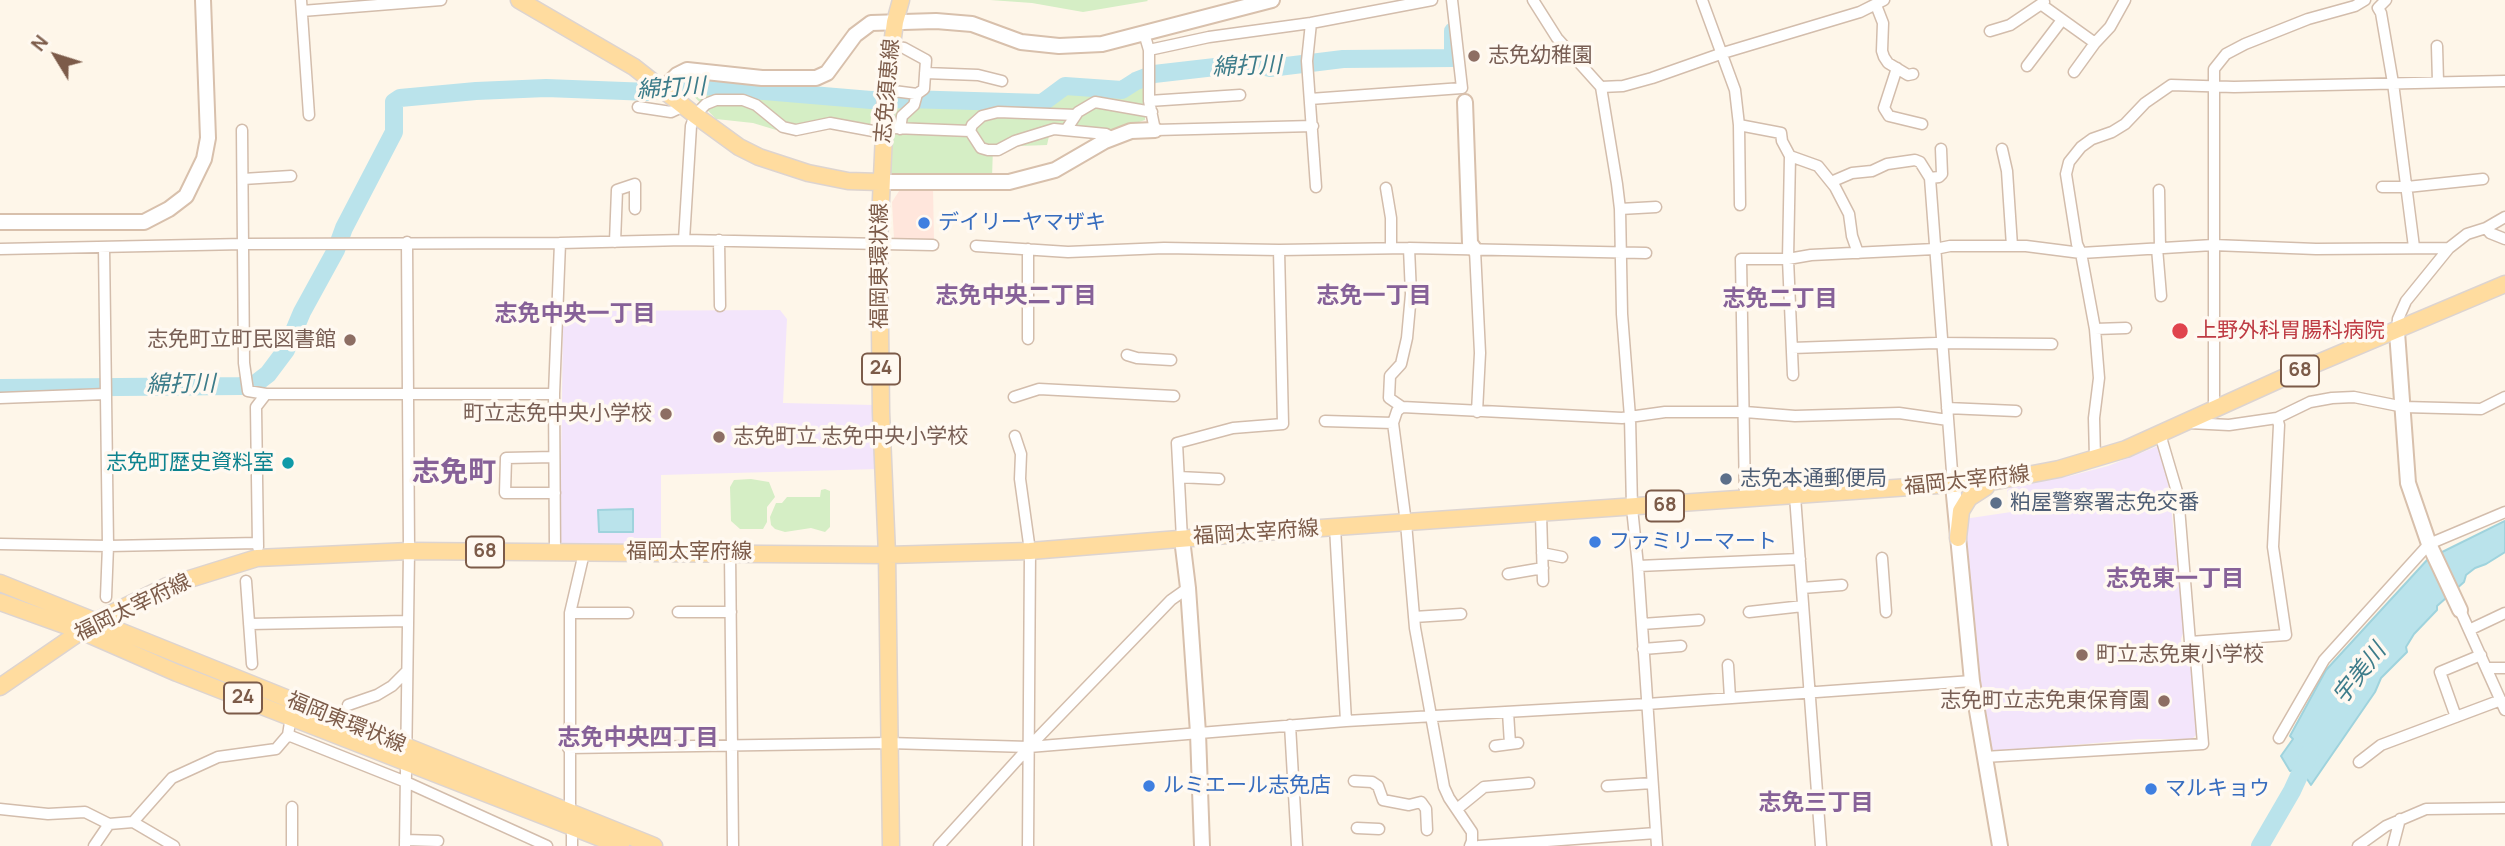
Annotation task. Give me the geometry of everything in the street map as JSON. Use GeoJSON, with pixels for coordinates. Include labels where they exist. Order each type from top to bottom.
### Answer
{"type":"FeatureCollection","features":[{"type":"Feature","properties":{"kind":"main road","name":"福岡東環状線"},"geometry":{"type":"LineString","coordinates":[[519,0],[634,67],[739,146],[775,163],[807,173],[848,181],[881,182],[878,243],[887,555],[891,846]]}},
{"type":"Feature","properties":{"kind":"main road","name":"志免須恵線"},"geometry":{"type":"LineString","coordinates":[[881,182],[892,130],[886,90],[895,22],[901,0]]}},
{"type":"Feature","properties":{"kind":"main road","name":"福岡太宰府線"},"geometry":{"type":"LineString","coordinates":[[0,687],[96,621],[167,586],[258,550],[887,555],[1030,551],[1335,527],[1988,483],[2044,472],[2126,449],[2294,373],[2505,284]]}},
{"type":"Feature","properties":{"kind":"main road"},"geometry":{"type":"LineString","coordinates":[[1958,537],[1961,511],[1969,498],[1988,483]]}},
{"type":"Feature","properties":{"kind":"main road","name":"福岡東環状線"},"geometry":{"type":"LineString","coordinates":[[0,583],[96,621],[406,755]]}},
{"type":"Feature","properties":{"kind":"main road","name":"福岡東環状線"},"geometry":{"type":"LineString","coordinates":[[0,602],[81,631],[177,673],[291,716],[654,846]]}},
{"type":"Feature","properties":{"kind":"main road","name":"福岡東環状線"},"geometry":{"type":"LineString","coordinates":[[571,818],[621,846]]}},
{"type":"Feature","properties":{"kind":"street"},"geometry":{"type":"LineString","coordinates":[[0,222],[144,222],[169,209],[186,196],[204,159],[208,138],[203,0]]}},
{"type":"Feature","properties":{"kind":"street"},"geometry":{"type":"LineString","coordinates":[[309,115],[301,5],[441,0]]}},
{"type":"Feature","properties":{"kind":"street"},"geometry":{"type":"LineString","coordinates":[[663,89],[677,75],[687,70],[762,78],[816,78],[827,73],[861,30],[871,23],[936,21],[972,24],[1021,42],[1059,46],[1102,44],[1272,0]]}},
{"type":"Feature","properties":{"kind":"street"},"geometry":{"type":"LineString","coordinates":[[1149,50],[1209,37],[1311,23],[1432,0]]}},
{"type":"Feature","properties":{"kind":"street"},"geometry":{"type":"LineString","coordinates":[[1310,99],[1462,88],[1452,0]]}},
{"type":"Feature","properties":{"kind":"street"},"geometry":{"type":"LineString","coordinates":[[1533,0],[1557,38],[1601,87],[1620,209],[1622,314],[1630,417],[1632,508],[1657,846]]}},
{"type":"Feature","properties":{"kind":"street"},"geometry":{"type":"LineString","coordinates":[[1702,0],[1735,90],[1739,125],[1740,205]]}},
{"type":"Feature","properties":{"kind":"street"},"geometry":{"type":"LineString","coordinates":[[2074,72],[2110,27],[2125,0]]}},
{"type":"Feature","properties":{"kind":"street"},"geometry":{"type":"LineString","coordinates":[[2214,410],[2214,69],[2227,54],[2308,19],[2355,6],[2365,0]]}},
{"type":"Feature","properties":{"kind":"street"},"geometry":{"type":"LineString","coordinates":[[2386,0],[2378,8],[2393,83],[2414,247]]}},
{"type":"Feature","properties":{"kind":"street"},"geometry":{"type":"LineString","coordinates":[[1601,87],[1623,86],[1652,78],[1723,53],[1817,26],[1880,2],[1884,57],[1908,75],[1913,74]]}},
{"type":"Feature","properties":{"kind":"street"},"geometry":{"type":"LineString","coordinates":[[1990,31],[2011,25],[2044,2],[2062,20],[2095,43]]}},
{"type":"Feature","properties":{"kind":"street"},"geometry":{"type":"LineString","coordinates":[[2027,66],[2062,20]]}},
{"type":"Feature","properties":{"kind":"street"},"geometry":{"type":"LineString","coordinates":[[1311,23],[1307,61],[1316,187]]}},
{"type":"Feature","properties":{"kind":"street"},"geometry":{"type":"LineString","coordinates":[[1144,33],[1149,50],[1149,101],[1155,130]]}},
{"type":"Feature","properties":{"kind":"street"},"geometry":{"type":"LineString","coordinates":[[892,46],[904,48],[926,60],[924,89],[892,130]]}},
{"type":"Feature","properties":{"kind":"street"},"geometry":{"type":"LineString","coordinates":[[2437,46],[2438,82]]}},
{"type":"Feature","properties":{"kind":"street"},"geometry":{"type":"LineString","coordinates":[[1897,68],[1884,108],[1889,116],[1922,124]]}},
{"type":"Feature","properties":{"kind":"street"},"geometry":{"type":"LineString","coordinates":[[925,73],[978,75],[1002,81]]}},
{"type":"Feature","properties":{"kind":"street"},"geometry":{"type":"LineString","coordinates":[[2095,458],[2094,418],[2099,378],[2095,329],[2066,174],[2069,162],[2081,147],[2125,124],[2146,103],[2171,85],[2213,87],[2505,81]]}},
{"type":"Feature","properties":{"kind":"street"},"geometry":{"type":"LineString","coordinates":[[886,90],[918,94]]}},
{"type":"Feature","properties":{"kind":"street"},"geometry":{"type":"LineString","coordinates":[[1149,101],[1240,95]]}},
{"type":"Feature","properties":{"kind":"street"},"geometry":{"type":"LineString","coordinates":[[638,107],[671,112],[689,111],[716,100],[736,99],[756,105],[783,127],[796,130],[830,123],[892,130],[970,131]]}},
{"type":"Feature","properties":{"kind":"street"},"geometry":{"type":"LineString","coordinates":[[1066,130],[1086,105],[1095,102],[1152,112]]}},
{"type":"Feature","properties":{"kind":"street"},"geometry":{"type":"LineString","coordinates":[[1465,103],[1470,243],[1475,250],[1480,353],[1477,412]]}},
{"type":"Feature","properties":{"kind":"street"},"geometry":{"type":"LineString","coordinates":[[684,240],[691,126],[689,111]]}},
{"type":"Feature","properties":{"kind":"street"},"geometry":{"type":"LineString","coordinates":[[970,131],[972,125],[982,116],[998,112],[1076,115]]}},
{"type":"Feature","properties":{"kind":"street"},"geometry":{"type":"LineString","coordinates":[[1739,125],[1781,133],[1790,156],[1788,259],[1793,374]]}},
{"type":"Feature","properties":{"kind":"street"},"geometry":{"type":"LineString","coordinates":[[881,182],[1009,182],[1055,170],[1131,131],[1313,127]]}},
{"type":"Feature","properties":{"kind":"street"},"geometry":{"type":"LineString","coordinates":[[242,130],[244,363],[248,391],[267,394],[554,394]]}},
{"type":"Feature","properties":{"kind":"street"},"geometry":{"type":"LineString","coordinates":[[970,131],[981,148],[988,150],[998,150],[1046,130],[1107,134],[1114,138]]}},
{"type":"Feature","properties":{"kind":"street"},"geometry":{"type":"LineString","coordinates":[[1930,178],[1942,174],[1941,149]]}},
{"type":"Feature","properties":{"kind":"street"},"geometry":{"type":"LineString","coordinates":[[2002,149],[2007,171],[2012,246]]}},
{"type":"Feature","properties":{"kind":"street"},"geometry":{"type":"LineString","coordinates":[[1790,156],[1818,166],[1831,182],[1849,214],[1858,253]]}},
{"type":"Feature","properties":{"kind":"street"},"geometry":{"type":"LineString","coordinates":[[1831,182],[1852,173],[1915,160],[1920,162],[1930,178],[1953,485],[1972,681],[2000,846]]}},
{"type":"Feature","properties":{"kind":"street"},"geometry":{"type":"LineString","coordinates":[[243,179],[290,176]]}},
{"type":"Feature","properties":{"kind":"street"},"geometry":{"type":"LineString","coordinates":[[2382,187],[2483,179]]}},
{"type":"Feature","properties":{"kind":"street"},"geometry":{"type":"LineString","coordinates":[[615,242],[617,190],[635,184],[635,209]]}},
{"type":"Feature","properties":{"kind":"street"},"geometry":{"type":"LineString","coordinates":[[1386,188],[1391,218],[1391,248]]}},
{"type":"Feature","properties":{"kind":"street"},"geometry":{"type":"LineString","coordinates":[[2159,190],[2161,296]]}},
{"type":"Feature","properties":{"kind":"street"},"geometry":{"type":"LineString","coordinates":[[1620,209],[1656,207]]}},
{"type":"Feature","properties":{"kind":"street"},"geometry":{"type":"LineString","coordinates":[[2359,762],[2381,745],[2456,717],[2503,705],[2432,550],[2408,483],[2397,331],[2398,319],[2406,300],[2449,248],[2468,234],[2505,217]]}},
{"type":"Feature","properties":{"kind":"street"},"geometry":{"type":"LineString","coordinates":[[2486,228],[2490,233],[2505,239]]}},
{"type":"Feature","properties":{"kind":"street"},"geometry":{"type":"LineString","coordinates":[[0,249],[684,240],[933,244]]}},
{"type":"Feature","properties":{"kind":"street"},"geometry":{"type":"LineString","coordinates":[[719,240],[720,306]]}},
{"type":"Feature","properties":{"kind":"street"},"geometry":{"type":"LineString","coordinates":[[407,242],[409,551],[405,843],[438,841]]}},
{"type":"Feature","properties":{"kind":"street"},"geometry":{"type":"LineString","coordinates":[[555,552],[554,394],[560,243]]}},
{"type":"Feature","properties":{"kind":"street"},"geometry":{"type":"LineString","coordinates":[[976,246],[1068,252],[1164,248],[1409,248],[1646,253]]}},
{"type":"Feature","properties":{"kind":"street"},"geometry":{"type":"LineString","coordinates":[[1745,499],[1741,259],[1788,259],[1950,246],[2012,246],[2081,253],[2213,246],[2316,249],[2449,248]]}},
{"type":"Feature","properties":{"kind":"street"},"geometry":{"type":"LineString","coordinates":[[104,247],[108,546],[106,597]]}},
{"type":"Feature","properties":{"kind":"street"},"geometry":{"type":"LineString","coordinates":[[1409,248],[1411,295],[1407,338],[1401,364],[1391,376],[1389,398],[1402,407],[1630,417],[1665,412],[1745,412],[1794,416],[1899,413],[1948,419]]}},
{"type":"Feature","properties":{"kind":"street"},"geometry":{"type":"LineString","coordinates":[[1028,249],[1028,339]]}},
{"type":"Feature","properties":{"kind":"street"},"geometry":{"type":"LineString","coordinates":[[1202,846],[1198,733],[1177,443],[1233,428],[1283,424],[1279,250]]}},
{"type":"Feature","properties":{"kind":"street"},"geometry":{"type":"LineString","coordinates":[[2095,329],[2126,328]]}},
{"type":"Feature","properties":{"kind":"street"},"geometry":{"type":"LineString","coordinates":[[1792,348],[2052,344]]}},
{"type":"Feature","properties":{"kind":"street"},"geometry":{"type":"LineString","coordinates":[[1127,355],[1171,360]]}},
{"type":"Feature","properties":{"kind":"street"},"geometry":{"type":"LineString","coordinates":[[1014,397],[1039,389],[1174,396]]}},
{"type":"Feature","properties":{"kind":"street"},"geometry":{"type":"LineString","coordinates":[[0,398],[106,394]]}},
{"type":"Feature","properties":{"kind":"street"},"geometry":{"type":"LineString","coordinates":[[0,544],[258,550],[256,407],[267,394]]}},
{"type":"Feature","properties":{"kind":"street"},"geometry":{"type":"LineString","coordinates":[[2185,423],[2229,425],[2277,418],[2310,402],[2332,398],[2354,397],[2404,407],[2482,409],[2505,397]]}},
{"type":"Feature","properties":{"kind":"street"},"geometry":{"type":"LineString","coordinates":[[1402,407],[1397,411],[1393,423],[1406,523],[1414,617],[1444,787],[1472,832],[1470,846]]}},
{"type":"Feature","properties":{"kind":"street"},"geometry":{"type":"LineString","coordinates":[[1947,408],[2016,411]]}},
{"type":"Feature","properties":{"kind":"street"},"geometry":{"type":"LineString","coordinates":[[2190,642],[2286,635],[2273,547],[2277,418]]}},
{"type":"Feature","properties":{"kind":"street"},"geometry":{"type":"LineString","coordinates":[[1325,421],[1393,423]]}},
{"type":"Feature","properties":{"kind":"street"},"geometry":{"type":"LineString","coordinates":[[1984,757],[2203,744],[2196,658],[2190,642],[2178,495],[2160,434]]}},
{"type":"Feature","properties":{"kind":"street"},"geometry":{"type":"LineString","coordinates":[[1016,436],[1021,454],[1020,479],[1030,551],[1028,846]]}},
{"type":"Feature","properties":{"kind":"street"},"geometry":{"type":"LineString","coordinates":[[554,457],[506,458],[505,493],[555,493]]}},
{"type":"Feature","properties":{"kind":"street"},"geometry":{"type":"LineString","coordinates":[[1179,477],[1219,479]]}},
{"type":"Feature","properties":{"kind":"street"},"geometry":{"type":"LineString","coordinates":[[1795,496],[1821,846]]}},
{"type":"Feature","properties":{"kind":"street"},"geometry":{"type":"LineString","coordinates":[[2279,738],[2324,660],[2432,550],[2505,512]]}},
{"type":"Feature","properties":{"kind":"street"},"geometry":{"type":"LineString","coordinates":[[1541,514],[1543,581]]}},
{"type":"Feature","properties":{"kind":"street"},"geometry":{"type":"LineString","coordinates":[[1335,527],[1346,720]]}},
{"type":"Feature","properties":{"kind":"street"},"geometry":{"type":"LineString","coordinates":[[730,552],[733,846]]}},
{"type":"Feature","properties":{"kind":"street"},"geometry":{"type":"LineString","coordinates":[[572,846],[568,748],[570,613],[584,553]]}},
{"type":"Feature","properties":{"kind":"street"},"geometry":{"type":"LineString","coordinates":[[1542,553],[1562,557]]}},
{"type":"Feature","properties":{"kind":"street"},"geometry":{"type":"LineString","coordinates":[[1882,558],[1886,612]]}},
{"type":"Feature","properties":{"kind":"street"},"geometry":{"type":"LineString","coordinates":[[1638,566],[1800,559]]}},
{"type":"Feature","properties":{"kind":"street"},"geometry":{"type":"LineString","coordinates":[[1508,574],[1543,568]]}},
{"type":"Feature","properties":{"kind":"street"},"geometry":{"type":"LineString","coordinates":[[246,581],[252,664]]}},
{"type":"Feature","properties":{"kind":"street"},"geometry":{"type":"LineString","coordinates":[[1802,589],[1842,585]]}},
{"type":"Feature","properties":{"kind":"street"},"geometry":{"type":"LineString","coordinates":[[939,846],[1029,747],[1171,600],[1188,588]]}},
{"type":"Feature","properties":{"kind":"street"},"geometry":{"type":"LineString","coordinates":[[1749,612],[1803,606]]}},
{"type":"Feature","properties":{"kind":"street"},"geometry":{"type":"LineString","coordinates":[[678,612],[731,612]]}},
{"type":"Feature","properties":{"kind":"street"},"geometry":{"type":"LineString","coordinates":[[570,613],[628,613]]}},
{"type":"Feature","properties":{"kind":"street"},"geometry":{"type":"LineString","coordinates":[[2469,630],[2505,613]]}},
{"type":"Feature","properties":{"kind":"street"},"geometry":{"type":"LineString","coordinates":[[1414,617],[1461,614]]}},
{"type":"Feature","properties":{"kind":"street"},"geometry":{"type":"LineString","coordinates":[[1642,625],[1699,620]]}},
{"type":"Feature","properties":{"kind":"street"},"geometry":{"type":"LineString","coordinates":[[249,624],[408,621]]}},
{"type":"Feature","properties":{"kind":"street"},"geometry":{"type":"LineString","coordinates":[[1643,649],[1681,646]]}},
{"type":"Feature","properties":{"kind":"street"},"geometry":{"type":"LineString","coordinates":[[2456,717],[2440,672],[2482,655]]}},
{"type":"Feature","properties":{"kind":"street"},"geometry":{"type":"LineString","coordinates":[[1728,665],[1730,698]]}},
{"type":"Feature","properties":{"kind":"street"},"geometry":{"type":"LineString","coordinates":[[2487,668],[2505,668]]}},
{"type":"Feature","properties":{"kind":"street"},"geometry":{"type":"LineString","coordinates":[[348,705],[377,695],[407,671]]}},
{"type":"Feature","properties":{"kind":"street"},"geometry":{"type":"LineString","coordinates":[[568,748],[889,743],[1029,747],[1346,720],[1647,704],[1972,681]]}},
{"type":"Feature","properties":{"kind":"street"},"geometry":{"type":"LineString","coordinates":[[1495,746],[1514,744],[1508,712]]}},
{"type":"Feature","properties":{"kind":"street"},"geometry":{"type":"LineString","coordinates":[[133,822],[172,778],[218,757],[276,749],[288,735],[291,716]]}},
{"type":"Feature","properties":{"kind":"street"},"geometry":{"type":"LineString","coordinates":[[1290,725],[1297,846]]}},
{"type":"Feature","properties":{"kind":"street"},"geometry":{"type":"LineString","coordinates":[[288,735],[406,782],[547,846]]}},
{"type":"Feature","properties":{"kind":"street"},"geometry":{"type":"LineString","coordinates":[[1354,781],[1372,782],[1378,786],[1382,800],[1409,805],[1421,802],[1426,809],[1427,830]]}},
{"type":"Feature","properties":{"kind":"street"},"geometry":{"type":"LineString","coordinates":[[1457,809],[1484,787],[1529,783]]}},
{"type":"Feature","properties":{"kind":"street"},"geometry":{"type":"LineString","coordinates":[[1607,786],[1652,783]]}},
{"type":"Feature","properties":{"kind":"street"},"geometry":{"type":"LineString","coordinates":[[292,807],[292,846]]}},
{"type":"Feature","properties":{"kind":"street"},"geometry":{"type":"LineString","coordinates":[[2358,846],[2386,826],[2426,809],[2505,808]]}},
{"type":"Feature","properties":{"kind":"street"},"geometry":{"type":"LineString","coordinates":[[0,810],[48,814],[85,812],[109,824],[133,822],[174,846]]}},
{"type":"Feature","properties":{"kind":"street"},"geometry":{"type":"LineString","coordinates":[[2393,846],[2400,819]]}},
{"type":"Feature","properties":{"kind":"street"},"geometry":{"type":"LineString","coordinates":[[94,846],[109,824]]}},
{"type":"Feature","properties":{"kind":"street"},"geometry":{"type":"LineString","coordinates":[[1357,828],[1379,829]]}},
{"type":"Feature","properties":{"kind":"street"},"geometry":{"type":"LineString","coordinates":[[1479,846],[1656,834]]}},
{"type":"Feature","properties":{"kind":"shaded area"},"geometry":{"type":"Polygon","coordinates":[[[901,188],[933,188],[934,240],[894,239],[892,202],[901,188]]]}},
{"type":"Feature","properties":{"kind":"shaded area","name":"志免町立 志免中央小学校"},"geometry":{"type":"Polygon","coordinates":[[[780,310],[787,319],[783,403],[874,405],[879,469],[661,475],[661,545],[567,549],[560,541],[563,317],[570,311],[780,310]]]}},
{"type":"Feature","properties":{"kind":"shaded area"},"geometry":{"type":"Polygon","coordinates":[[[2158,446],[2167,477],[2171,506],[2184,631],[2181,639],[2182,659],[2191,661],[2198,733],[2192,739],[2139,739],[1987,753],[1964,519],[2011,512],[2007,491],[2012,484],[2070,476],[2108,466],[2158,446]]]}},
{"type":"Feature","properties":{"kind":"green space"},"geometry":{"type":"Polygon","coordinates":[[[990,0],[1148,1],[1083,12],[1032,3],[990,0]]]}},
{"type":"Feature","properties":{"kind":"green space"},"geometry":{"type":"Polygon","coordinates":[[[1145,79],[1145,120],[1113,131],[1051,127],[1047,145],[993,147],[992,178],[889,177],[893,95],[1045,106],[1067,87],[1128,90],[1145,79]]]}},
{"type":"Feature","properties":{"kind":"green space"},"geometry":{"type":"Polygon","coordinates":[[[684,86],[873,97],[870,128],[814,124],[796,136],[753,123],[716,119],[684,86]]]}},
{"type":"Feature","properties":{"kind":"green space"},"geometry":{"type":"Polygon","coordinates":[[[734,480],[769,482],[775,497],[767,507],[767,522],[763,529],[740,529],[731,521],[730,487],[734,480]]]}},
{"type":"Feature","properties":{"kind":"green space"},"geometry":{"type":"Polygon","coordinates":[[[821,490],[830,491],[830,527],[825,532],[811,528],[785,532],[771,525],[770,517],[776,503],[782,503],[787,497],[820,497],[821,490]]]}},
{"type":"Feature","properties":{"kind":"water"},"geometry":{"type":"Polygon","coordinates":[[[633,509],[633,532],[599,532],[598,510],[633,509]]]}},
{"type":"Feature","properties":{"kind":"water"},"geometry":{"type":"Polygon","coordinates":[[[2505,521],[2505,552],[2466,575],[2464,582],[2437,606],[2437,610],[2414,634],[2406,647],[2407,652],[2381,678],[2375,692],[2311,785],[2303,773],[2298,770],[2290,771],[2281,756],[2293,739],[2290,736],[2326,670],[2428,559],[2505,521]]]}},
{"type":"Feature","properties":{"kind":"waterway","name":"綿打川"},"geometry":{"type":"LineString","coordinates":[[0,388],[255,384],[268,374],[286,350],[302,312],[394,132],[394,102],[400,98],[546,88],[650,92],[681,84],[871,100],[1042,103],[1065,86],[1122,90],[1154,74],[1250,63],[1270,68],[1343,59],[1453,58],[1453,31]]}},
{"type":"Feature","properties":{"kind":"waterway","name":"宇美川"},"geometry":{"type":"LineString","coordinates":[[2260,846],[2292,791],[2310,752]]}},
{"type":"Feature","properties":{"kind":"place","name":"志免幼稚園"},"geometry":{"type":"Point","coordinates":[1474,56]}},
{"type":"Feature","properties":{"kind":"place","name":"デイリーヤマザキ"},"geometry":{"type":"Point","coordinates":[924,223]}},
{"type":"Feature","properties":{"kind":"place","name":"上野外科胃腸科病院"},"geometry":{"type":"Point","coordinates":[2180,331]}},
{"type":"Feature","properties":{"kind":"place","name":"志免町立町民図書館"},"geometry":{"type":"Point","coordinates":[350,340]}},
{"type":"Feature","properties":{"kind":"place","name":"町立志免中央小学校"},"geometry":{"type":"Point","coordinates":[666,414]}},
{"type":"Feature","properties":{"kind":"place","name":"志免町立 志免中央小学校"},"geometry":{"type":"Point","coordinates":[719,437]}},
{"type":"Feature","properties":{"kind":"place","name":"志免町歴史資料室"},"geometry":{"type":"Point","coordinates":[288,463]}},
{"type":"Feature","properties":{"kind":"place","name":"志免本通郵便局"},"geometry":{"type":"Point","coordinates":[1726,479]}},
{"type":"Feature","properties":{"kind":"place","name":"粕屋警察署志免交番"},"geometry":{"type":"Point","coordinates":[1996,503]}},
{"type":"Feature","properties":{"kind":"place","name":"ファミリーマート"},"geometry":{"type":"Point","coordinates":[1595,542]}},
{"type":"Feature","properties":{"kind":"place","name":"町立志免東小学校"},"geometry":{"type":"Point","coordinates":[2082,655]}},
{"type":"Feature","properties":{"kind":"place","name":"志免町立志免東保育園"},"geometry":{"type":"Point","coordinates":[2164,701]}},
{"type":"Feature","properties":{"kind":"place","name":"ルミエール志免店"},"geometry":{"type":"Point","coordinates":[1149,786]}},
{"type":"Feature","properties":{"kind":"place","name":"マルキョウ"},"geometry":{"type":"Point","coordinates":[2151,789]}},
{"type":"Feature","properties":{"kind":"district","name":"志免中央二丁目"},"geometry":{"type":"Point","coordinates":[1016,297]}},
{"type":"Feature","properties":{"kind":"district","name":"志免一丁目"},"geometry":{"type":"Point","coordinates":[1374,297]}},
{"type":"Feature","properties":{"kind":"district","name":"志免二丁目"},"geometry":{"type":"Point","coordinates":[1780,300]}},
{"type":"Feature","properties":{"kind":"district","name":"志免中央一丁目"},"geometry":{"type":"Point","coordinates":[575,315]}},
{"type":"Feature","properties":{"kind":"district","name":"志免町"},"geometry":{"type":"Point","coordinates":[454,473]}},
{"type":"Feature","properties":{"kind":"district","name":"志免東一丁目"},"geometry":{"type":"Point","coordinates":[2175,580]}},
{"type":"Feature","properties":{"kind":"district","name":"志免中央四丁目"},"geometry":{"type":"Point","coordinates":[638,739]}},
{"type":"Feature","properties":{"kind":"district","name":"志免三丁目"},"geometry":{"type":"Point","coordinates":[1816,804]}}]}
